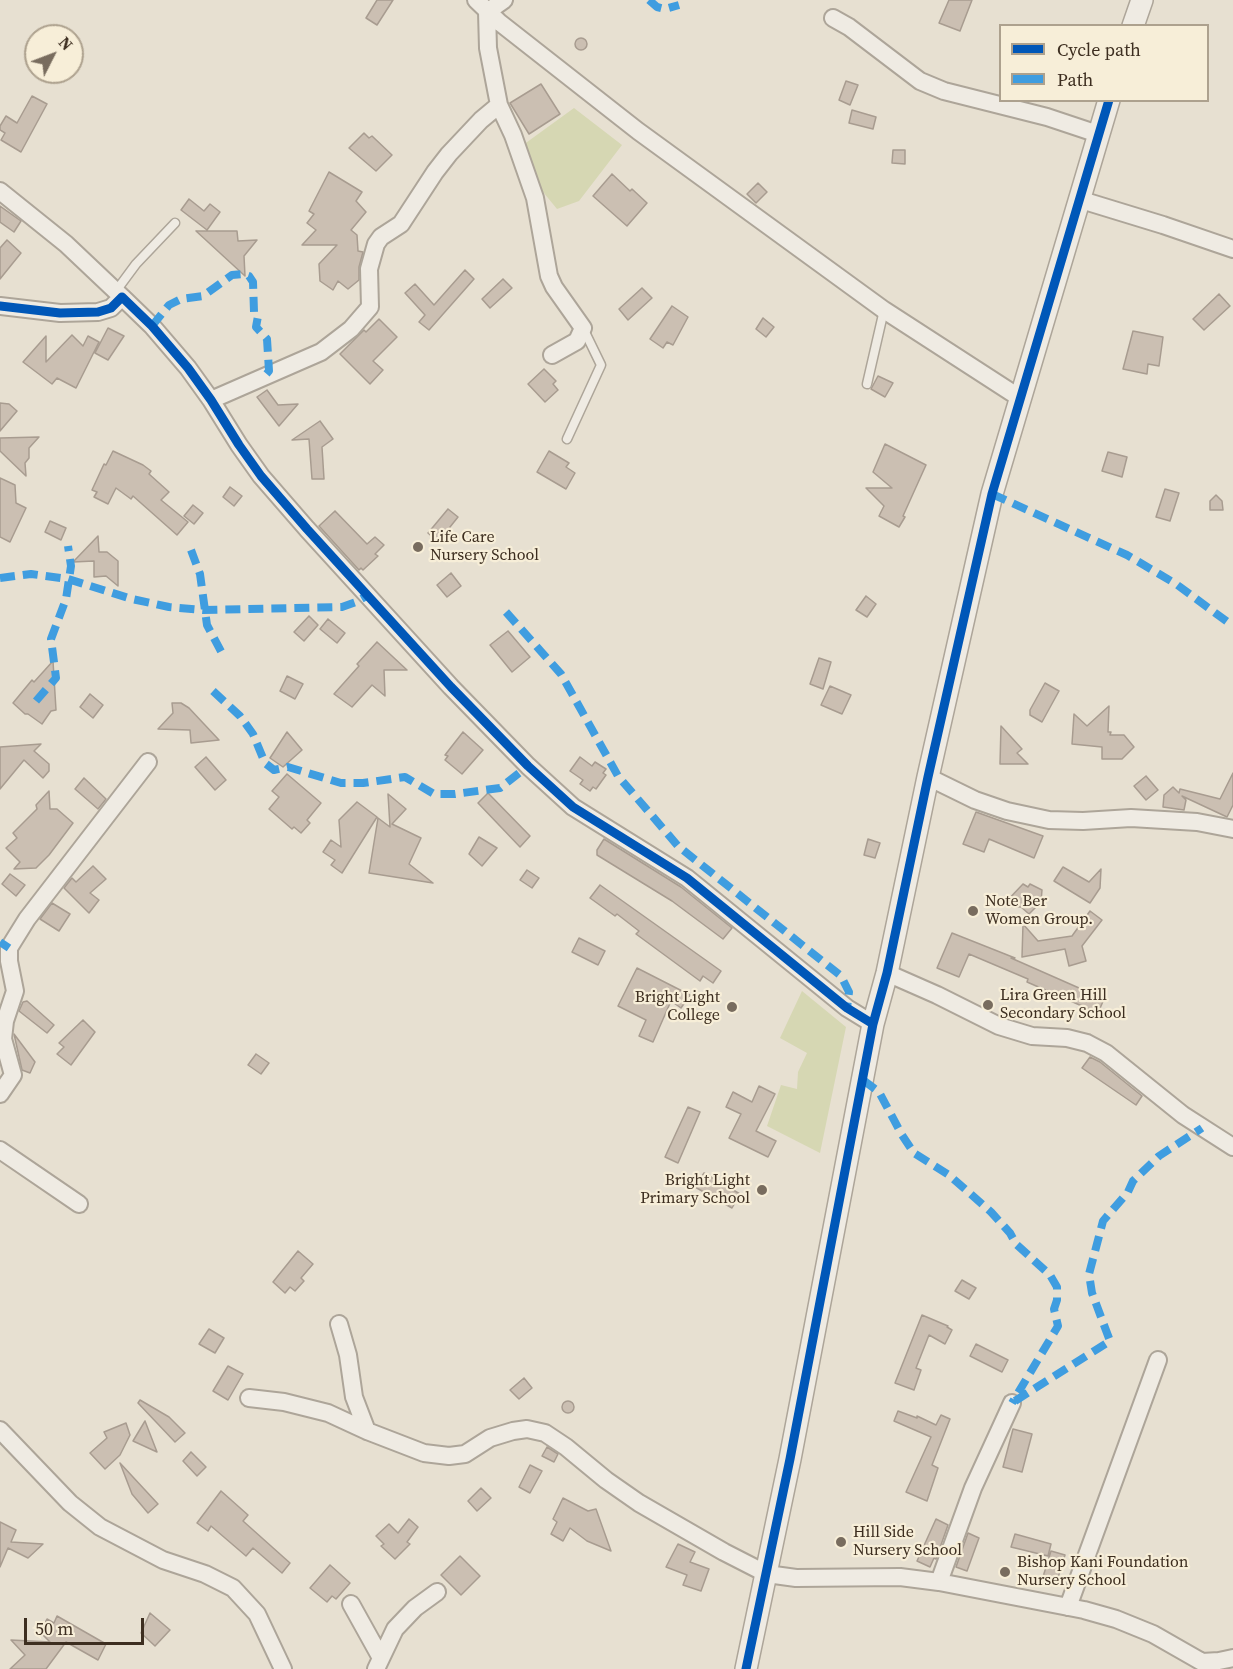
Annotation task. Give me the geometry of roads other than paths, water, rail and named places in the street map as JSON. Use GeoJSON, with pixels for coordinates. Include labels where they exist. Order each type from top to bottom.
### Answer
{"type":"FeatureCollection","features":[{"type":"Feature","properties":{"kind":"street"},"geometry":{"type":"LineString","coordinates":[[481,6],[504,0]]}},
{"type":"Feature","properties":{"kind":"street"},"geometry":{"type":"LineString","coordinates":[[1134,24],[1142,0]]}},
{"type":"Feature","properties":{"kind":"street"},"geometry":{"type":"LineString","coordinates":[[481,6],[499,105],[513,135],[535,198],[549,276],[554,287],[583,328],[577,341],[552,355]]}},
{"type":"Feature","properties":{"kind":"street"},"geometry":{"type":"LineString","coordinates":[[481,6],[638,131],[884,310],[1020,399]]}},
{"type":"Feature","properties":{"kind":"street"},"geometry":{"type":"LineString","coordinates":[[833,18],[920,81],[944,91],[1047,117],[1098,134]]}},
{"type":"Feature","properties":{"kind":"street"},"geometry":{"type":"LineString","coordinates":[[746,1669],[767,1574],[873,1024],[887,973],[928,777],[992,494],[1107,102]]}},
{"type":"Feature","properties":{"kind":"street"},"geometry":{"type":"LineString","coordinates":[[211,400],[321,352],[351,329],[370,307],[369,269],[376,244],[381,237],[401,224],[449,154],[481,120],[499,105]]}},
{"type":"Feature","properties":{"kind":"street"},"geometry":{"type":"LineString","coordinates":[[0,191],[60,238],[158,333],[211,400],[261,476],[307,530],[451,687],[528,766],[573,807],[687,878],[847,1008],[873,1024]]}},
{"type":"Feature","properties":{"kind":"street"},"geometry":{"type":"LineString","coordinates":[[1078,200],[1233,249]]}},
{"type":"Feature","properties":{"kind":"street"},"geometry":{"type":"LineString","coordinates":[[0,306],[60,313],[98,312],[111,308],[119,294]]}},
{"type":"Feature","properties":{"kind":"street"},"geometry":{"type":"LineString","coordinates":[[0,1094],[13,1076],[3,1039],[5,1021],[15,991],[9,948],[27,919],[148,762]]}},
{"type":"Feature","properties":{"kind":"street"},"geometry":{"type":"LineString","coordinates":[[928,777],[975,800],[1007,811],[1050,820],[1083,822],[1131,818],[1197,822],[1233,829]]}},
{"type":"Feature","properties":{"kind":"street"},"geometry":{"type":"LineString","coordinates":[[887,973],[999,1026],[1032,1036],[1067,1038],[1087,1043],[1106,1053],[1183,1115],[1233,1147]]}},
{"type":"Feature","properties":{"kind":"street"},"geometry":{"type":"LineString","coordinates":[[0,1150],[79,1204]]}},
{"type":"Feature","properties":{"kind":"street"},"geometry":{"type":"LineString","coordinates":[[339,1324],[348,1355],[354,1397],[367,1431]]}},
{"type":"Feature","properties":{"kind":"street"},"geometry":{"type":"LineString","coordinates":[[1068,1607],[1158,1360]]}},
{"type":"Feature","properties":{"kind":"street"},"geometry":{"type":"LineString","coordinates":[[249,1398],[284,1402],[328,1413],[424,1453],[449,1456],[465,1454],[490,1438],[513,1431],[527,1430],[544,1433],[639,1503],[767,1574],[796,1578],[900,1577],[939,1582],[1068,1607],[1116,1619],[1153,1634],[1202,1665],[1233,1658]]}},
{"type":"Feature","properties":{"kind":"street"},"geometry":{"type":"LineString","coordinates":[[939,1582],[973,1488],[1012,1403]]}},
{"type":"Feature","properties":{"kind":"street"},"geometry":{"type":"LineString","coordinates":[[0,1430],[70,1503],[100,1527],[163,1560],[205,1574],[233,1588],[257,1614],[283,1669]]}},
{"type":"Feature","properties":{"kind":"street"},"geometry":{"type":"LineString","coordinates":[[379,1664],[395,1629],[415,1608],[436,1592]]}},
{"type":"Feature","properties":{"kind":"street"},"geometry":{"type":"LineString","coordinates":[[351,1604],[379,1664]]}},
{"type":"Feature","properties":{"kind":"lane"},"geometry":{"type":"LineString","coordinates":[[119,294],[136,264],[175,223]]}},
{"type":"Feature","properties":{"kind":"lane"},"geometry":{"type":"LineString","coordinates":[[867,384],[884,310]]}},
{"type":"Feature","properties":{"kind":"lane"},"geometry":{"type":"LineString","coordinates":[[567,439],[601,365],[583,328]]}},
{"type":"Feature","properties":{"kind":"place","name":"Life Care Nursery School"},"geometry":{"type":"Point","coordinates":[418,547]}},
{"type":"Feature","properties":{"kind":"place","name":"Note Ber Women Group."},"geometry":{"type":"Point","coordinates":[973,911]}},
{"type":"Feature","properties":{"kind":"place","name":"Lira Green Hill Secondary School"},"geometry":{"type":"Point","coordinates":[988,1005]}},
{"type":"Feature","properties":{"kind":"place","name":"Bright Light College"},"geometry":{"type":"Point","coordinates":[732,1007]}},
{"type":"Feature","properties":{"kind":"place","name":"Bright Light Primary School"},"geometry":{"type":"Point","coordinates":[762,1190]}},
{"type":"Feature","properties":{"kind":"place","name":"Hill Side Nursery School"},"geometry":{"type":"Point","coordinates":[841,1542]}},
{"type":"Feature","properties":{"kind":"place","name":"Bishop Kani Foundation Nursery School"},"geometry":{"type":"Point","coordinates":[1005,1572]}}]}
